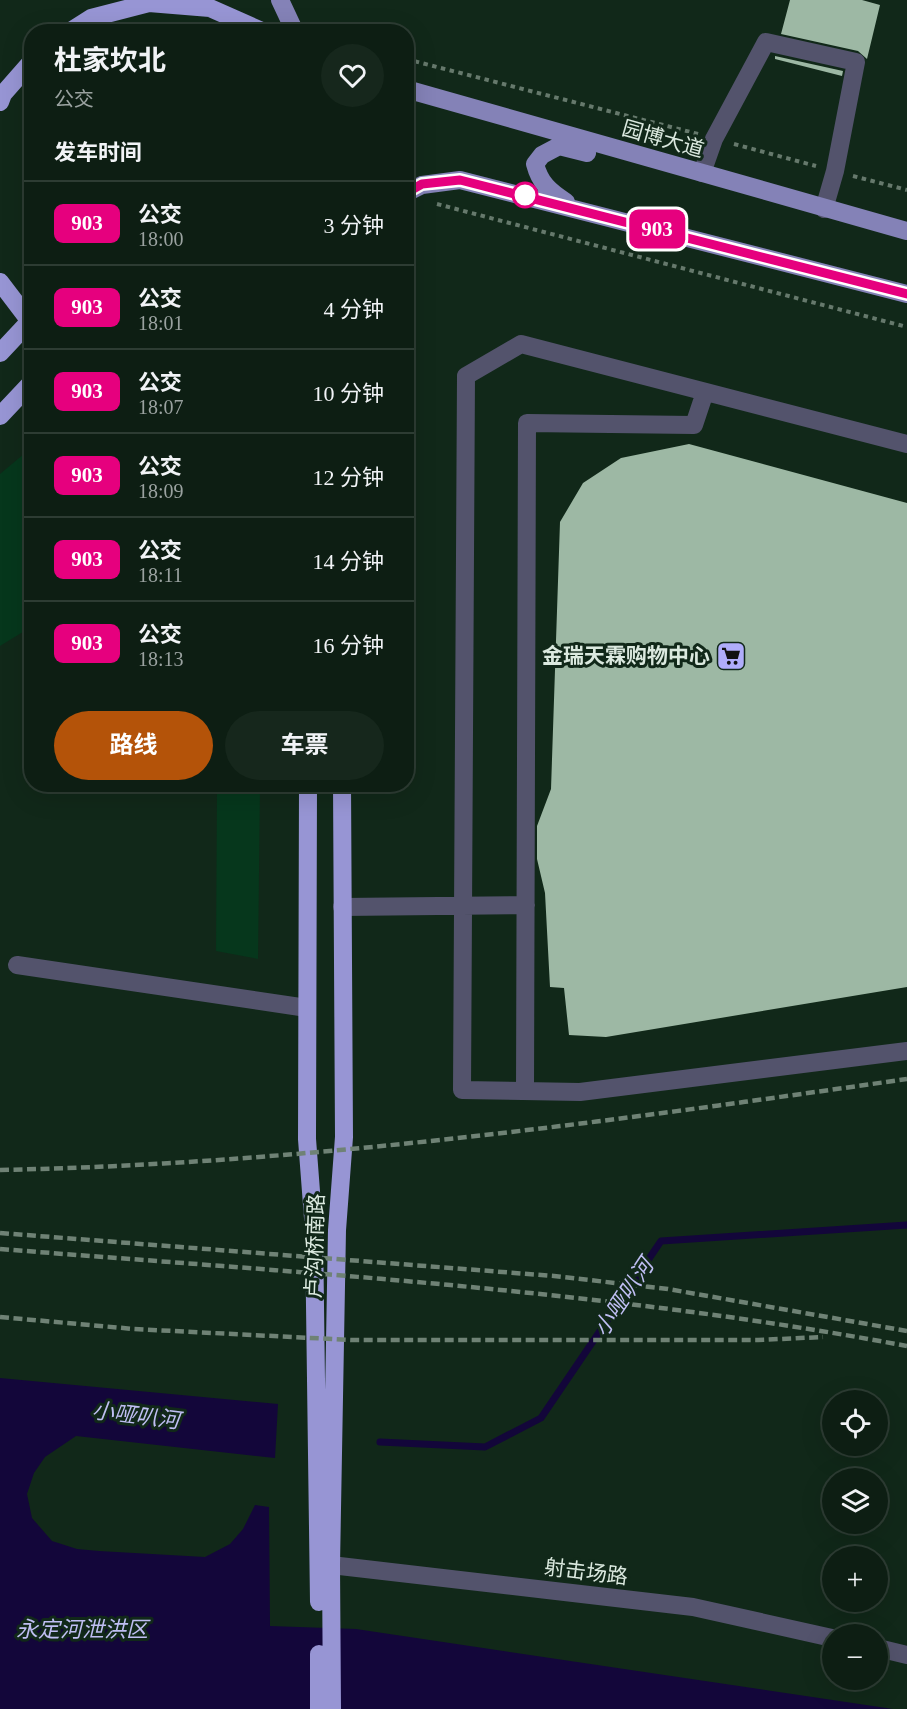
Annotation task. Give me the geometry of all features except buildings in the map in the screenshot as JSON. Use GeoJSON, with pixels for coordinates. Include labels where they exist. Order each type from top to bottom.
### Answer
{"type":"FeatureCollection","features":[{"type":"Feature","properties":{"kind":"highway"},"geometry":{"type":"LineString","coordinates":[[82,24],[91,18],[151,2],[210,8],[246,24]]}},
{"type":"Feature","properties":{"kind":"highway"},"geometry":{"type":"LineString","coordinates":[[1,97],[24,70]]}},
{"type":"Feature","properties":{"kind":"highway"},"geometry":{"type":"LineString","coordinates":[[0,282],[24,315]]}},
{"type":"Feature","properties":{"kind":"highway"},"geometry":{"type":"LineString","coordinates":[[0,353],[24,329]]}},
{"type":"Feature","properties":{"kind":"highway"},"geometry":{"type":"LineString","coordinates":[[0,416],[24,390]]}},
{"type":"Feature","properties":{"kind":"highway","name":"卢沟桥南路"},"geometry":{"type":"LineString","coordinates":[[308,792],[307,1139],[314,1231],[325,1605],[332,1709]]}},
{"type":"Feature","properties":{"kind":"highway","name":"卢沟桥南路"},"geometry":{"type":"LineString","coordinates":[[319,1709],[325,1605],[331,1565],[337,1230],[344,1137],[342,792]]}},
{"type":"Feature","properties":{"kind":"main road"},"geometry":{"type":"LineString","coordinates":[[280,0],[291,24]]}},
{"type":"Feature","properties":{"kind":"main road","name":"园博大道"},"geometry":{"type":"LineString","coordinates":[[414,91],[907,231]]}},
{"type":"Feature","properties":{"kind":"main road"},"geometry":{"type":"LineString","coordinates":[[577,209],[550,192],[539,180],[535,164],[542,155],[559,146],[608,158],[654,160]]}},
{"type":"Feature","properties":{"kind":"main road"},"geometry":{"type":"LineString","coordinates":[[414,188],[422,184],[460,180],[907,294]]}},
{"type":"Feature","properties":{"kind":"street"},"geometry":{"type":"LineString","coordinates":[[702,173],[714,139],[766,42],[856,62],[835,171],[824,209]]}},
{"type":"Feature","properties":{"kind":"street"},"geometry":{"type":"LineString","coordinates":[[907,444],[521,344],[466,376],[462,1090],[580,1092],[907,1051]]}},
{"type":"Feature","properties":{"kind":"street"},"geometry":{"type":"LineString","coordinates":[[525,1091],[527,423],[694,425],[705,392]]}},
{"type":"Feature","properties":{"kind":"street"},"geometry":{"type":"LineString","coordinates":[[342,907],[526,905]]}},
{"type":"Feature","properties":{"kind":"street"},"geometry":{"type":"LineString","coordinates":[[17,965],[307,1008]]}},
{"type":"Feature","properties":{"kind":"street","name":"射击场路"},"geometry":{"type":"LineString","coordinates":[[331,1565],[693,1607],[822,1636]]}},
{"type":"Feature","properties":{"kind":"street"},"geometry":{"type":"LineString","coordinates":[[888,1650],[907,1655]]}},
{"type":"Feature","properties":{"kind":"path","name":"园博大道"},"geometry":{"type":"LineString","coordinates":[[414,61],[907,190]]}},
{"type":"Feature","properties":{"kind":"path"},"geometry":{"type":"LineString","coordinates":[[429,204],[441,205],[907,327]]}},
{"type":"Feature","properties":{"kind":"green space"},"geometry":{"type":"Polygon","coordinates":[[[24,454],[24,631],[0,646],[0,474],[24,454]]]}},
{"type":"Feature","properties":{"kind":"green space"},"geometry":{"type":"Polygon","coordinates":[[[217,792],[260,792],[258,959],[216,951],[217,792]]]}},
{"type":"Feature","properties":{"kind":"water","name":"永定河泄洪区"},"geometry":{"type":"Polygon","coordinates":[[[0,1378],[278,1404],[275,1458],[76,1436],[45,1457],[34,1473],[27,1494],[32,1518],[52,1541],[77,1549],[205,1557],[230,1544],[243,1529],[255,1505],[269,1507],[270,1626],[356,1629],[893,1709],[0,1709],[0,1378]]]}},
{"type":"Feature","properties":{"kind":"waterway","name":"小哑叭河"},"geometry":{"type":"LineString","coordinates":[[380,1442],[485,1447],[541,1418],[661,1241],[907,1225]]}},
{"type":"Feature","properties":{"kind":"railway"},"geometry":{"type":"LineString","coordinates":[[0,1170],[114,1166],[341,1150],[681,1111],[907,1079]]}},
{"type":"Feature","properties":{"kind":"railway"},"geometry":{"type":"LineString","coordinates":[[0,1233],[554,1276],[668,1289],[907,1331]]}},
{"type":"Feature","properties":{"kind":"railway"},"geometry":{"type":"LineString","coordinates":[[0,1249],[341,1275],[568,1297],[794,1327],[907,1346]]}},
{"type":"Feature","properties":{"kind":"railway"},"geometry":{"type":"LineString","coordinates":[[0,1317],[134,1329],[351,1340],[758,1340],[823,1337]]}},
{"type":"Feature","properties":{"kind":"bus line","name":"903"},"geometry":{"type":"LineString","coordinates":[[414,188],[422,184],[460,180],[907,294]]}},
{"type":"Feature","properties":{"kind":"place","name":"金瑞天霖购物中心"},"geometry":{"type":"Point","coordinates":[731,656]}}]}
